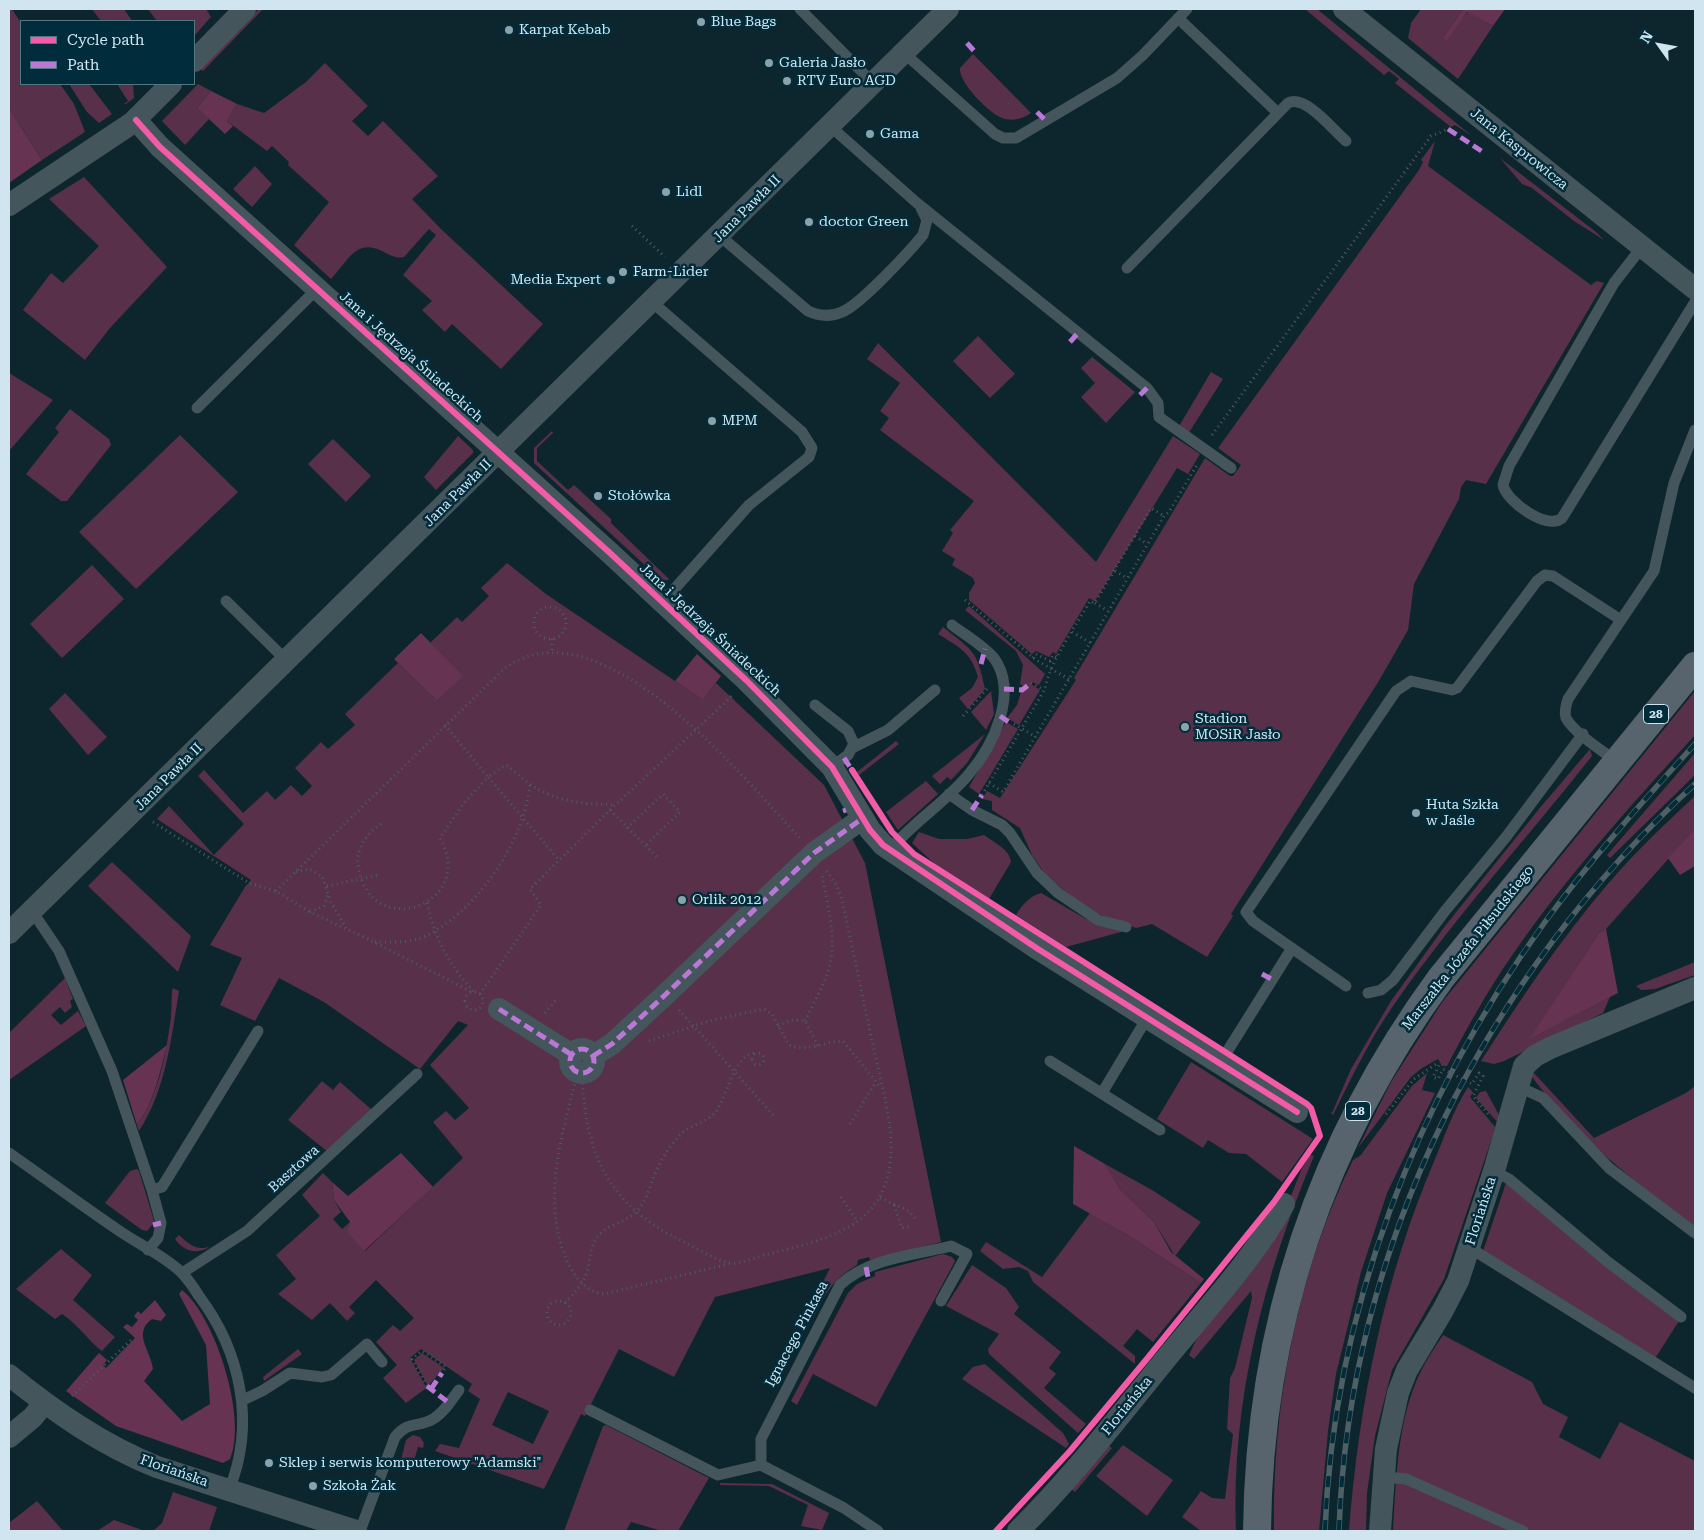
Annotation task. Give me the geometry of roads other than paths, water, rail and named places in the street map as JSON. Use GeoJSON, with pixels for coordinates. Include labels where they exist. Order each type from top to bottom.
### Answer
{"type":"FeatureCollection","features":[{"type":"Feature","properties":{"kind":"main road","name":"Marszałka Józefa Piłsudskiego"},"geometry":{"type":"LineString","coordinates":[[1257,1531],[1260,1453],[1271,1373],[1285,1304],[1316,1205],[1349,1129],[1377,1075],[1413,1016],[1462,951],[1695,666]]}},
{"type":"Feature","properties":{"kind":"street"},"geometry":{"type":"LineString","coordinates":[[195,60],[244,9]]}},
{"type":"Feature","properties":{"kind":"street","name":"Jana Pawła II"},"geometry":{"type":"LineString","coordinates":[[9,934],[720,236],[948,9]]}},
{"type":"Feature","properties":{"kind":"street","name":"Jana Kasprowicza"},"geometry":{"type":"LineString","coordinates":[[1344,9],[1695,289]]}},
{"type":"Feature","properties":{"kind":"street"},"geometry":{"type":"LineString","coordinates":[[9,205],[136,120],[170,85]]}},
{"type":"Feature","properties":{"kind":"street","name":"Jana i Jędrzeja Śniadeckich"},"geometry":{"type":"LineString","coordinates":[[136,120],[160,147],[465,425],[499,452],[746,680],[832,767],[862,818],[878,841],[889,851],[1147,1018],[1297,1112]]}},
{"type":"Feature","properties":{"kind":"street"},"geometry":{"type":"LineString","coordinates":[[499,1009],[581,1064],[612,1044],[816,856],[862,818]]}},
{"type":"Feature","properties":{"kind":"street","name":"Floriańska"},"geometry":{"type":"LineString","coordinates":[[1380,1531],[1390,1427],[1402,1382],[1412,1359],[1449,1300],[1470,1248],[1524,1066],[1534,1056],[1612,1021],[1695,988]]}},
{"type":"Feature","properties":{"kind":"street","name":"Floriańska"},"geometry":{"type":"LineString","coordinates":[[1018,1531],[1090,1451],[1266,1236],[1284,1204]]}},
{"type":"Feature","properties":{"kind":"street","name":"Floriańska"},"geometry":{"type":"LineString","coordinates":[[9,1375],[44,1403],[90,1434],[131,1456],[229,1490],[358,1531]]}},
{"type":"Feature","properties":{"kind":"street"},"geometry":{"type":"LineString","coordinates":[[9,1437],[33,1417],[44,1403]]}},
{"type":"Feature","properties":{"kind":"lane"},"geometry":{"type":"LineString","coordinates":[[800,9],[873,83]]}},
{"type":"Feature","properties":{"kind":"lane"},"geometry":{"type":"LineString","coordinates":[[904,53],[995,134],[1003,138],[1012,139],[1021,137],[1108,84],[1143,55],[1187,9]]}},
{"type":"Feature","properties":{"kind":"lane"},"geometry":{"type":"LineString","coordinates":[[1178,18],[1278,113]]}},
{"type":"Feature","properties":{"kind":"lane"},"geometry":{"type":"LineString","coordinates":[[1127,268],[1292,100],[1302,102],[1346,141]]}},
{"type":"Feature","properties":{"kind":"lane"},"geometry":{"type":"LineString","coordinates":[[830,126],[917,203],[1147,388],[1158,402],[1159,417],[1231,468]]}},
{"type":"Feature","properties":{"kind":"lane"},"geometry":{"type":"LineString","coordinates":[[720,236],[808,311],[820,315],[836,314],[857,303],[923,235],[927,225],[926,216],[917,203]]}},
{"type":"Feature","properties":{"kind":"lane"},"geometry":{"type":"LineString","coordinates":[[1642,247],[1614,283],[1509,466],[1503,485],[1509,497],[1545,522],[1558,521],[1562,518],[1695,302]]}},
{"type":"Feature","properties":{"kind":"lane"},"geometry":{"type":"LineString","coordinates":[[197,408],[317,290]]}},
{"type":"Feature","properties":{"kind":"lane"},"geometry":{"type":"LineString","coordinates":[[652,302],[802,432],[812,448],[807,458],[749,505],[662,603]]}},
{"type":"Feature","properties":{"kind":"lane"},"geometry":{"type":"LineString","coordinates":[[1617,762],[1582,734],[1566,716],[1568,699],[1654,571],[1674,483],[1695,430]]}},
{"type":"Feature","properties":{"kind":"lane"},"geometry":{"type":"LineString","coordinates":[[1346,986],[1248,917],[1246,912],[1398,689],[1410,681],[1452,690],[1457,688],[1537,581],[1545,575],[1553,576],[1621,620]]}},
{"type":"Feature","properties":{"kind":"lane"},"geometry":{"type":"LineString","coordinates":[[226,601],[287,662]]}},
{"type":"Feature","properties":{"kind":"lane"},"geometry":{"type":"LineString","coordinates":[[889,851],[908,829],[969,775],[999,720],[1004,695],[1003,679],[993,658],[952,625]]}},
{"type":"Feature","properties":{"kind":"lane"},"geometry":{"type":"LineString","coordinates":[[832,767],[854,747],[888,730],[935,690]]}},
{"type":"Feature","properties":{"kind":"lane"},"geometry":{"type":"LineString","coordinates":[[815,705],[848,731],[854,747]]}},
{"type":"Feature","properties":{"kind":"lane"},"geometry":{"type":"LineString","coordinates":[[1368,993],[1381,990],[1393,980],[1445,911],[1506,837],[1582,734]]}},
{"type":"Feature","properties":{"kind":"lane"},"geometry":{"type":"LineString","coordinates":[[949,794],[1006,829],[1037,873],[1058,893],[1098,920],[1126,927]]}},
{"type":"Feature","properties":{"kind":"lane"},"geometry":{"type":"LineString","coordinates":[[32,911],[59,951],[112,1071],[152,1190],[161,1223],[158,1238],[148,1250]]}},
{"type":"Feature","properties":{"kind":"lane"},"geometry":{"type":"LineString","coordinates":[[1220,1063],[1292,948]]}},
{"type":"Feature","properties":{"kind":"lane"},"geometry":{"type":"LineString","coordinates":[[1102,1093],[1147,1018]]}},
{"type":"Feature","properties":{"kind":"lane"},"geometry":{"type":"LineString","coordinates":[[152,1190],[162,1188],[258,1031]]}},
{"type":"Feature","properties":{"kind":"lane"},"geometry":{"type":"LineString","coordinates":[[1050,1061],[1160,1130]]}},
{"type":"Feature","properties":{"kind":"lane","name":"Basztowa"},"geometry":{"type":"LineString","coordinates":[[182,1273],[248,1230],[417,1074]]}},
{"type":"Feature","properties":{"kind":"lane"},"geometry":{"type":"LineString","coordinates":[[1517,1086],[1542,1098],[1609,1168],[1695,1233]]}},
{"type":"Feature","properties":{"kind":"lane"},"geometry":{"type":"LineString","coordinates":[[9,1153],[182,1273],[211,1311],[223,1332],[243,1400],[243,1438],[237,1469],[229,1490]]}},
{"type":"Feature","properties":{"kind":"lane"},"geometry":{"type":"LineString","coordinates":[[1494,1171],[1509,1178],[1608,1262],[1681,1317]]}},
{"type":"Feature","properties":{"kind":"lane","name":"Ignacego Pinkasa"},"geometry":{"type":"LineString","coordinates":[[760,1465],[761,1439],[773,1413],[840,1285],[851,1275],[866,1267],[951,1246],[968,1254],[941,1301]]}},
{"type":"Feature","properties":{"kind":"lane"},"geometry":{"type":"LineString","coordinates":[[1470,1248],[1695,1388]]}},
{"type":"Feature","properties":{"kind":"lane"},"geometry":{"type":"LineString","coordinates":[[243,1400],[262,1391],[290,1373],[322,1377],[331,1375],[367,1344],[382,1362]]}},
{"type":"Feature","properties":{"kind":"lane"},"geometry":{"type":"LineString","coordinates":[[358,1531],[395,1437],[406,1426],[429,1421],[436,1417],[460,1390]]}},
{"type":"Feature","properties":{"kind":"lane"},"geometry":{"type":"LineString","coordinates":[[590,1410],[718,1475],[760,1465],[844,1508],[878,1531]]}},
{"type":"Feature","properties":{"kind":"lane"},"geometry":{"type":"LineString","coordinates":[[1384,1477],[1406,1479],[1523,1531]]}},
{"type":"Feature","properties":{"kind":"railway"},"geometry":{"type":"LineString","coordinates":[[1325,1531],[1332,1449],[1345,1368],[1364,1288],[1390,1210],[1421,1134],[1458,1061],[1499,990],[1545,922],[1599,853],[1695,744]]}},
{"type":"Feature","properties":{"kind":"railway"},"geometry":{"type":"LineString","coordinates":[[1339,1531],[1348,1425],[1369,1321],[1401,1220],[1442,1122],[1493,1029],[1553,941],[1620,859],[1695,784]]}},
{"type":"Feature","properties":{"kind":"place","name":"Blue Bags"},"geometry":{"type":"Point","coordinates":[701,22]}},
{"type":"Feature","properties":{"kind":"place","name":"Karpat Kebab"},"geometry":{"type":"Point","coordinates":[509,30]}},
{"type":"Feature","properties":{"kind":"place","name":"Galeria Jasło"},"geometry":{"type":"Point","coordinates":[769,63]}},
{"type":"Feature","properties":{"kind":"place","name":"RTV Euro AGD"},"geometry":{"type":"Point","coordinates":[787,81]}},
{"type":"Feature","properties":{"kind":"place","name":"Gama"},"geometry":{"type":"Point","coordinates":[870,134]}},
{"type":"Feature","properties":{"kind":"place","name":"Lidl"},"geometry":{"type":"Point","coordinates":[666,192]}},
{"type":"Feature","properties":{"kind":"place","name":"doctor Green"},"geometry":{"type":"Point","coordinates":[809,222]}},
{"type":"Feature","properties":{"kind":"place","name":"Farm-Lider"},"geometry":{"type":"Point","coordinates":[623,272]}},
{"type":"Feature","properties":{"kind":"place","name":"Media Expert"},"geometry":{"type":"Point","coordinates":[611,280]}},
{"type":"Feature","properties":{"kind":"place","name":"MPM"},"geometry":{"type":"Point","coordinates":[712,421]}},
{"type":"Feature","properties":{"kind":"place","name":"Stołówka"},"geometry":{"type":"Point","coordinates":[598,496]}},
{"type":"Feature","properties":{"kind":"place","name":"Stadion MOSiR Jasło"},"geometry":{"type":"Point","coordinates":[1185,727]}},
{"type":"Feature","properties":{"kind":"place","name":"Huta Szkła w Jaśle"},"geometry":{"type":"Point","coordinates":[1416,813]}},
{"type":"Feature","properties":{"kind":"place","name":"Orlik 2012"},"geometry":{"type":"Point","coordinates":[682,900]}},
{"type":"Feature","properties":{"kind":"place","name":"Sklep i serwis komputerowy \"Adamski\""},"geometry":{"type":"Point","coordinates":[269,1463]}},
{"type":"Feature","properties":{"kind":"place","name":"Szkoła Żak"},"geometry":{"type":"Point","coordinates":[313,1486]}}]}
